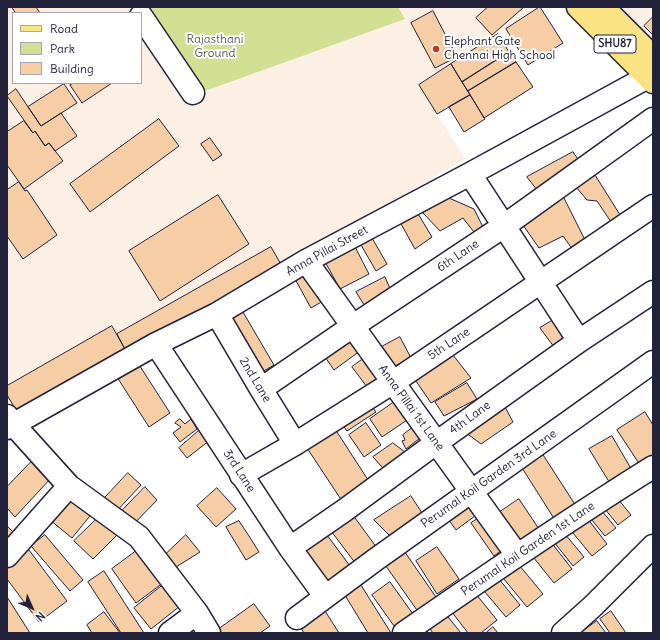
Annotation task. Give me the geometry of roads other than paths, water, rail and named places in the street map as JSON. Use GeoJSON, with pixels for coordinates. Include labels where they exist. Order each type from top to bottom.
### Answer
{"type":"FeatureCollection","features":[{"type":"Feature","properties":{"kind":"main road","name":"SHU87"},"geometry":{"type":"LineString","coordinates":[[578,7],[652,72]]}},
{"type":"Feature","properties":{"kind":"main road","name":"SHU87"},"geometry":{"type":"LineString","coordinates":[[603,7],[652,72]]}},
{"type":"Feature","properties":{"kind":"street"},"geometry":{"type":"LineString","coordinates":[[142,17],[193,93]]}},
{"type":"Feature","properties":{"kind":"street","name":"Anna Pillai Street"},"geometry":{"type":"LineString","coordinates":[[9,423],[156,344],[217,314],[306,261],[470,174],[652,72]]}},
{"type":"Feature","properties":{"kind":"street","name":"6th Lane"},"geometry":{"type":"LineString","coordinates":[[261,390],[353,326],[504,226],[653,119]]}},
{"type":"Feature","properties":{"kind":"street"},"geometry":{"type":"LineString","coordinates":[[470,174],[579,341]]}},
{"type":"Feature","properties":{"kind":"street","name":"5th Lane"},"geometry":{"type":"LineString","coordinates":[[241,475],[295,444],[392,383],[653,206]]}},
{"type":"Feature","properties":{"kind":"street","name":"Anna Pillai 1st Lane"},"geometry":{"type":"LineString","coordinates":[[306,261],[392,383],[517,555]]}},
{"type":"Feature","properties":{"kind":"street","name":"4th Lane"},"geometry":{"type":"LineString","coordinates":[[290,548],[579,341],[653,292]]}},
{"type":"Feature","properties":{"kind":"street","name":"2nd Lane"},"geometry":{"type":"LineString","coordinates":[[217,314],[261,390],[295,444]]}},
{"type":"Feature","properties":{"kind":"street","name":"3rd Lane"},"geometry":{"type":"LineString","coordinates":[[156,344],[241,475],[290,548],[325,596]]}},
{"type":"Feature","properties":{"kind":"street","name":"Perumal Koil Garden 3rd Lane"},"geometry":{"type":"LineString","coordinates":[[297,618],[325,596],[471,491],[653,362]]}},
{"type":"Feature","properties":{"kind":"street"},"geometry":{"type":"LineString","coordinates":[[9,423],[69,486],[139,538],[197,613],[209,633]]}},
{"type":"Feature","properties":{"kind":"street","name":"Perumal Koil Garden 1st Lane"},"geometry":{"type":"LineString","coordinates":[[404,633],[517,555],[653,467]]}},
{"type":"Feature","properties":{"kind":"street"},"geometry":{"type":"LineString","coordinates":[[7,556],[69,486]]}},
{"type":"Feature","properties":{"kind":"street"},"geometry":{"type":"LineString","coordinates":[[563,633],[593,606],[653,546]]}},
{"type":"Feature","properties":{"kind":"street"},"geometry":{"type":"LineString","coordinates":[[170,633],[197,613]]}},
{"type":"Feature","properties":{"kind":"place","name":"Elephant Gate Chennai High School"},"geometry":{"type":"Point","coordinates":[436,49]}},
{"type":"Feature","properties":{"kind":"park label","name":"Rajasthani Ground"},"geometry":{"type":"Point","coordinates":[215,47]}}]}
